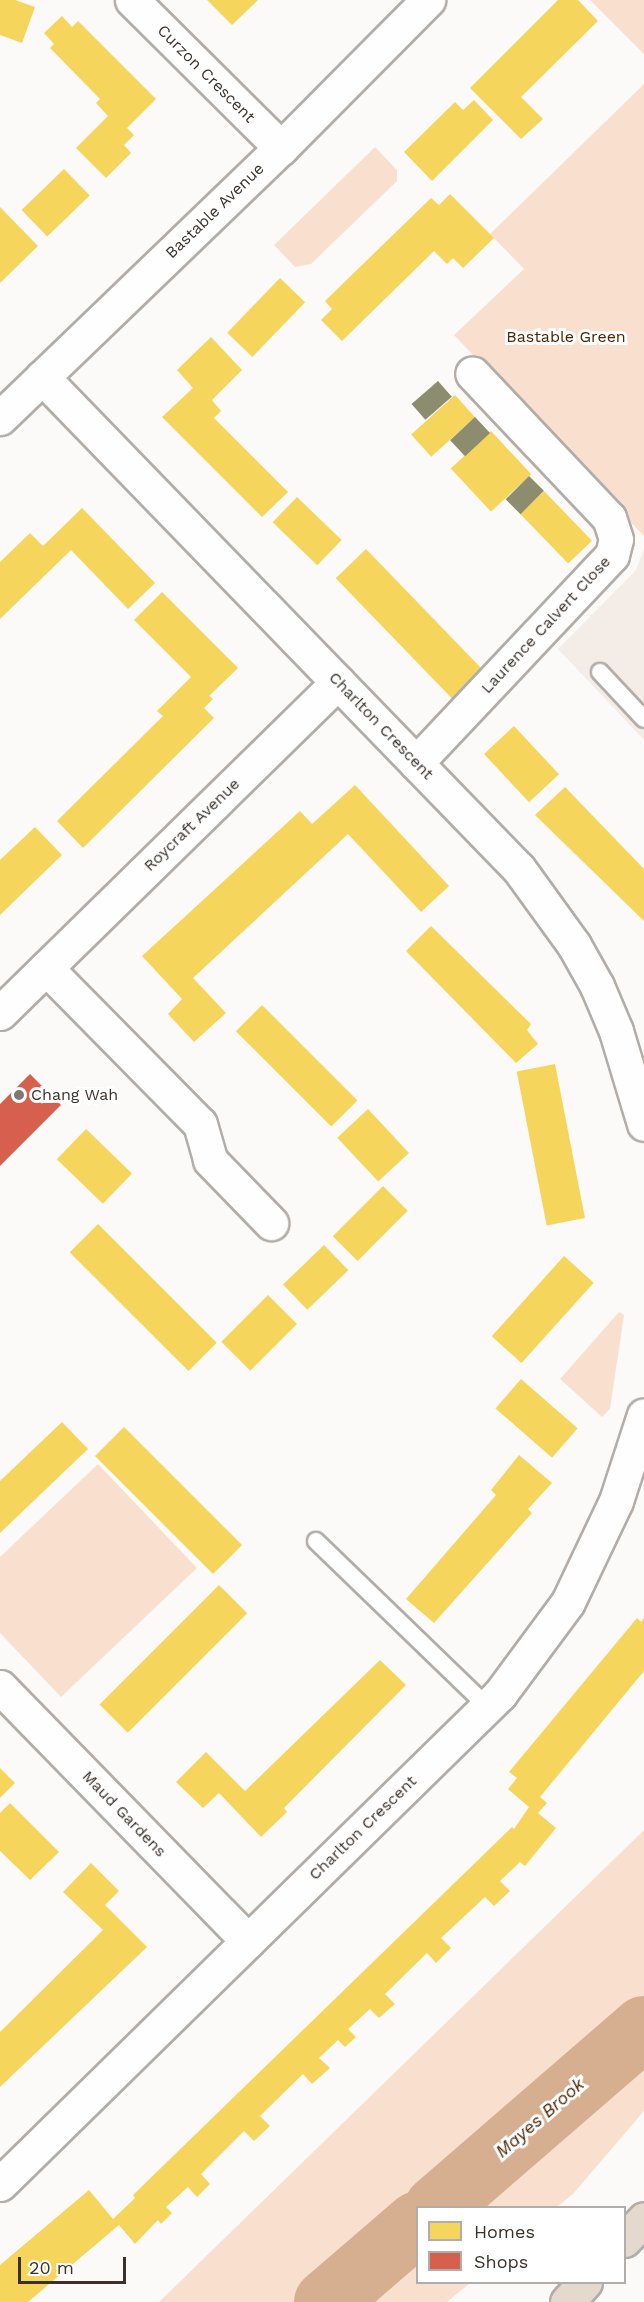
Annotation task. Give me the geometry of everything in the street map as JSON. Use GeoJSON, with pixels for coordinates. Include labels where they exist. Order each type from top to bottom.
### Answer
{"type":"FeatureCollection","features":[{"type":"Feature","properties":{"kind":"highway"},"geometry":{"type":"LineString","coordinates":[[626,2238],[644,2219]]}},
{"type":"Feature","properties":{"kind":"highway"},"geometry":{"type":"LineString","coordinates":[[567,2302],[584,2284]]}},
{"type":"Feature","properties":{"kind":"street","name":"Curzon Crescent"},"geometry":{"type":"LineString","coordinates":[[132,0],[281,148]]}},
{"type":"Feature","properties":{"kind":"street","name":"Bastable Avenue"},"geometry":{"type":"LineString","coordinates":[[0,418],[281,148],[428,0]]}},
{"type":"Feature","properties":{"kind":"street","name":"Laurence Calvert Close"},"geometry":{"type":"LineString","coordinates":[[416,763],[612,555],[616,539],[609,518],[472,373]]}},
{"type":"Feature","properties":{"kind":"street","name":"Charlton Crescent"},"geometry":{"type":"LineString","coordinates":[[42,377],[519,869],[574,945],[616,1031],[644,1124]]}},
{"type":"Feature","properties":{"kind":"street","name":"Roycraft Avenue"},"geometry":{"type":"LineString","coordinates":[[0,1013],[338,682]]}},
{"type":"Feature","properties":{"kind":"street"},"geometry":{"type":"LineString","coordinates":[[46,968],[200,1124],[210,1160],[271,1223]]}},
{"type":"Feature","properties":{"kind":"street","name":"Charlton Crescent"},"geometry":{"type":"LineString","coordinates":[[0,2184],[487,1706],[568,1602],[616,1501],[644,1415]]}},
{"type":"Feature","properties":{"kind":"street","name":"Maud Gardens"},"geometry":{"type":"LineString","coordinates":[[0,1687],[248,1941]]}},
{"type":"Feature","properties":{"kind":"lane"},"geometry":{"type":"LineString","coordinates":[[600,672],[644,719]]}},
{"type":"Feature","properties":{"kind":"lane"},"geometry":{"type":"LineString","coordinates":[[316,1541],[487,1706]]}},
{"type":"Feature","properties":{"kind":"shaded area"},"geometry":{"type":"Polygon","coordinates":[[[644,549],[644,740],[558,649],[636,570],[644,549]]]}},
{"type":"Feature","properties":{"kind":"green space"},"geometry":{"type":"Polygon","coordinates":[[[590,0],[644,0],[644,54],[590,0]]]}},
{"type":"Feature","properties":{"kind":"green space","name":"Bastable Green"},"geometry":{"type":"Polygon","coordinates":[[[644,84],[644,536],[454,335],[524,269],[490,234],[644,84]]]}},
{"type":"Feature","properties":{"kind":"green space"},"geometry":{"type":"Polygon","coordinates":[[[375,147],[397,170],[397,181],[311,264],[295,267],[274,245],[375,147]]]}},
{"type":"Feature","properties":{"kind":"green space"},"geometry":{"type":"Polygon","coordinates":[[[619,1312],[624,1315],[610,1409],[602,1417],[560,1379],[619,1312]]]}},
{"type":"Feature","properties":{"kind":"green space"},"geometry":{"type":"Polygon","coordinates":[[[98,1464],[197,1568],[61,1697],[0,1633],[0,1557],[98,1464]]]}},
{"type":"Feature","properties":{"kind":"green space"},"geometry":{"type":"Polygon","coordinates":[[[644,1830],[644,2111],[573,2194],[558,2206],[416,2206],[416,2284],[469,2284],[447,2302],[159,2302],[644,1830]]]}},
{"type":"Feature","properties":{"kind":"building: Homes"},"geometry":{"type":"Polygon","coordinates":[[[0,0],[15,0],[35,7],[22,43],[0,35],[0,0]]]}},
{"type":"Feature","properties":{"kind":"building: Homes"},"geometry":{"type":"Polygon","coordinates":[[[207,0],[258,0],[232,25],[207,0]]]}},
{"type":"Feature","properties":{"kind":"building: Homes"},"geometry":{"type":"Polygon","coordinates":[[[558,0],[578,0],[598,21],[521,97],[543,119],[521,139],[470,88],[558,0]]]}},
{"type":"Feature","properties":{"kind":"building: Homes"},"geometry":{"type":"Polygon","coordinates":[[[62,16],[72,27],[78,21],[156,99],[127,128],[134,135],[124,145],[131,153],[106,178],[76,148],[108,116],[96,103],[100,99],[50,48],[54,44],[44,33],[62,16]]]}},
{"type":"Feature","properties":{"kind":"building: Homes"},"geometry":{"type":"Polygon","coordinates":[[[474,100],[493,120],[432,181],[404,152],[455,102],[463,110],[474,100]]]}},
{"type":"Feature","properties":{"kind":"building: Homes"},"geometry":{"type":"Polygon","coordinates":[[[64,169],[90,196],[47,237],[22,210],[64,169]]]}},
{"type":"Feature","properties":{"kind":"building: Homes"},"geometry":{"type":"Polygon","coordinates":[[[450,194],[494,238],[463,268],[453,258],[447,264],[434,251],[342,341],[321,320],[332,309],[325,301],[431,198],[439,205],[450,194]]]}},
{"type":"Feature","properties":{"kind":"building: Homes"},"geometry":{"type":"Polygon","coordinates":[[[0,207],[38,246],[0,283],[0,207]]]}},
{"type":"Feature","properties":{"kind":"building: Homes"},"geometry":{"type":"Polygon","coordinates":[[[280,278],[305,302],[252,357],[227,333],[280,278]]]}},
{"type":"Feature","properties":{"kind":"building: Homes"},"geometry":{"type":"Polygon","coordinates":[[[211,337],[242,370],[212,400],[221,411],[214,418],[288,492],[262,517],[162,417],[193,388],[177,370],[211,337]]]}},
{"type":"Feature","properties":{"kind":"building: Homes"},"geometry":{"type":"Polygon","coordinates":[[[455,395],[475,417],[431,457],[411,434],[455,395]]]}},
{"type":"Feature","properties":{"kind":"building: Homes"},"geometry":{"type":"Polygon","coordinates":[[[491,431],[531,474],[491,512],[451,469],[491,431]]]}},
{"type":"Feature","properties":{"kind":"building: Homes"},"geometry":{"type":"Polygon","coordinates":[[[544,491],[592,541],[568,564],[520,514],[544,491]]]}},
{"type":"Feature","properties":{"kind":"building: Homes"},"geometry":{"type":"Polygon","coordinates":[[[297,497],[342,540],[317,565],[273,522],[297,497]]]}},
{"type":"Feature","properties":{"kind":"building: Homes"},"geometry":{"type":"Polygon","coordinates":[[[82,508],[155,583],[128,609],[71,550],[0,619],[0,562],[30,533],[43,546],[82,508]]]}},
{"type":"Feature","properties":{"kind":"building: Homes"},"geometry":{"type":"Polygon","coordinates":[[[366,549],[483,670],[452,699],[336,578],[366,549]]]}},
{"type":"Feature","properties":{"kind":"building: Homes"},"geometry":{"type":"Polygon","coordinates":[[[162,592],[238,668],[209,696],[213,699],[204,708],[214,718],[83,848],[57,821],[163,716],[157,711],[191,677],[134,620],[162,592]]]}},
{"type":"Feature","properties":{"kind":"building: Homes"},"geometry":{"type":"Polygon","coordinates":[[[514,726],[559,774],[529,802],[484,754],[514,726]]]}},
{"type":"Feature","properties":{"kind":"building: Homes"},"geometry":{"type":"Polygon","coordinates":[[[355,785],[449,886],[421,912],[348,834],[193,978],[226,1013],[194,1042],[168,1014],[182,999],[142,956],[300,811],[312,824],[355,785]]]}},
{"type":"Feature","properties":{"kind":"building: Homes"},"geometry":{"type":"Polygon","coordinates":[[[565,787],[644,869],[644,921],[535,815],[565,787]]]}},
{"type":"Feature","properties":{"kind":"building: Homes"},"geometry":{"type":"Polygon","coordinates":[[[35,827],[62,855],[0,915],[0,860],[35,827]]]}},
{"type":"Feature","properties":{"kind":"building: Homes"},"geometry":{"type":"Polygon","coordinates":[[[431,926],[531,1024],[527,1030],[538,1044],[516,1063],[406,951],[431,926]]]}},
{"type":"Feature","properties":{"kind":"building: Homes"},"geometry":{"type":"Polygon","coordinates":[[[262,1005],[357,1100],[331,1127],[236,1031],[262,1005]]]}},
{"type":"Feature","properties":{"kind":"building: Homes"},"geometry":{"type":"Polygon","coordinates":[[[555,1064],[585,1218],[547,1226],[517,1071],[555,1064]]]}},
{"type":"Feature","properties":{"kind":"building: Homes"},"geometry":{"type":"Polygon","coordinates":[[[368,1109],[409,1153],[378,1182],[337,1138],[368,1109]]]}},
{"type":"Feature","properties":{"kind":"building: Homes"},"geometry":{"type":"Polygon","coordinates":[[[86,1129],[132,1173],[103,1204],[57,1159],[86,1129]]]}},
{"type":"Feature","properties":{"kind":"building: Homes"},"geometry":{"type":"Polygon","coordinates":[[[383,1186],[408,1211],[358,1261],[333,1236],[383,1186]]]}},
{"type":"Feature","properties":{"kind":"building: Homes"},"geometry":{"type":"Polygon","coordinates":[[[98,1224],[217,1343],[189,1371],[70,1252],[98,1224]]]}},
{"type":"Feature","properties":{"kind":"building: Homes"},"geometry":{"type":"Polygon","coordinates":[[[324,1245],[348,1270],[307,1310],[283,1285],[324,1245]]]}},
{"type":"Feature","properties":{"kind":"building: Homes"},"geometry":{"type":"Polygon","coordinates":[[[564,1256],[594,1283],[521,1363],[492,1336],[564,1256]]]}},
{"type":"Feature","properties":{"kind":"building: Homes"},"geometry":{"type":"Polygon","coordinates":[[[268,1295],[297,1324],[250,1371],[221,1342],[268,1295]]]}},
{"type":"Feature","properties":{"kind":"building: Homes"},"geometry":{"type":"Polygon","coordinates":[[[521,1379],[578,1428],[552,1458],[495,1408],[521,1379]]]}},
{"type":"Feature","properties":{"kind":"building: Homes"},"geometry":{"type":"Polygon","coordinates":[[[62,1422],[88,1449],[0,1533],[0,1481],[62,1422]]]}},
{"type":"Feature","properties":{"kind":"building: Homes"},"geometry":{"type":"Polygon","coordinates":[[[124,1427],[242,1545],[213,1574],[95,1456],[124,1427]]]}},
{"type":"Feature","properties":{"kind":"building: Homes"},"geometry":{"type":"Polygon","coordinates":[[[519,1455],[552,1483],[528,1509],[532,1513],[434,1623],[406,1599],[496,1495],[491,1490],[519,1455]]]}},
{"type":"Feature","properties":{"kind":"building: Homes"},"geometry":{"type":"Polygon","coordinates":[[[219,1585],[247,1613],[128,1733],[99,1705],[219,1585]]]}},
{"type":"Feature","properties":{"kind":"building: Homes"},"geometry":{"type":"Polygon","coordinates":[[[637,1618],[641,1622],[644,1618],[644,1671],[540,1797],[547,1803],[538,1813],[556,1828],[525,1866],[520,1862],[500,1881],[510,1891],[494,1906],[485,1897],[441,1938],[451,1948],[436,1963],[427,1953],[385,1994],[395,2004],[379,2018],[370,2009],[348,2029],[356,2037],[345,2047],[338,2040],[319,2058],[330,2068],[312,2084],[303,2074],[260,2116],[270,2126],[254,2141],[244,2131],[201,2174],[210,2184],[197,2197],[188,2187],[166,2207],[172,2213],[161,2224],[158,2220],[135,2244],[119,2225],[28,2302],[0,2302],[0,2265],[89,2190],[113,2219],[135,2198],[133,2195],[512,1827],[514,1829],[529,1807],[508,1789],[517,1778],[509,1772],[637,1618]]]}},
{"type":"Feature","properties":{"kind":"building: Homes"},"geometry":{"type":"Polygon","coordinates":[[[380,1660],[406,1685],[284,1808],[287,1812],[261,1837],[219,1793],[203,1808],[176,1782],[206,1752],[245,1791],[380,1660]]]}},
{"type":"Feature","properties":{"kind":"building: Homes"},"geometry":{"type":"Polygon","coordinates":[[[0,1768],[15,1783],[0,1798],[0,1768]]]}},
{"type":"Feature","properties":{"kind":"building: Homes"},"geometry":{"type":"Polygon","coordinates":[[[10,1803],[59,1852],[30,1880],[0,1851],[0,1813],[10,1803]]]}},
{"type":"Feature","properties":{"kind":"building: Homes"},"geometry":{"type":"Polygon","coordinates":[[[91,1863],[119,1891],[105,1905],[147,1947],[0,2087],[0,2032],[103,1930],[63,1892],[91,1863]]]}},
{"type":"Feature","properties":{"kind":"building: Shops"},"geometry":{"type":"Polygon","coordinates":[[[30,1074],[61,1105],[0,1166],[0,1104],[30,1074]]]}},
{"type":"Feature","properties":{"kind":"building: Industry"},"geometry":{"type":"Polygon","coordinates":[[[438,381],[452,397],[425,420],[412,404],[438,381]]]}},
{"type":"Feature","properties":{"kind":"building: Industry"},"geometry":{"type":"Polygon","coordinates":[[[475,417],[490,433],[465,456],[450,440],[475,417]]]}},
{"type":"Feature","properties":{"kind":"building: Industry"},"geometry":{"type":"Polygon","coordinates":[[[529,476],[544,491],[521,514],[506,499],[529,476]]]}},
{"type":"Feature","properties":{"kind":"waterway","name":"Mayes Brook"},"geometry":{"type":"LineString","coordinates":[[438,2206],[644,2028]]}},
{"type":"Feature","properties":{"kind":"waterway","name":"Mayes Brook"},"geometry":{"type":"LineString","coordinates":[[326,2302],[416,2225]]}},
{"type":"Feature","properties":{"kind":"place","name":"Chang Wah"},"geometry":{"type":"Point","coordinates":[19,1095]}}]}
